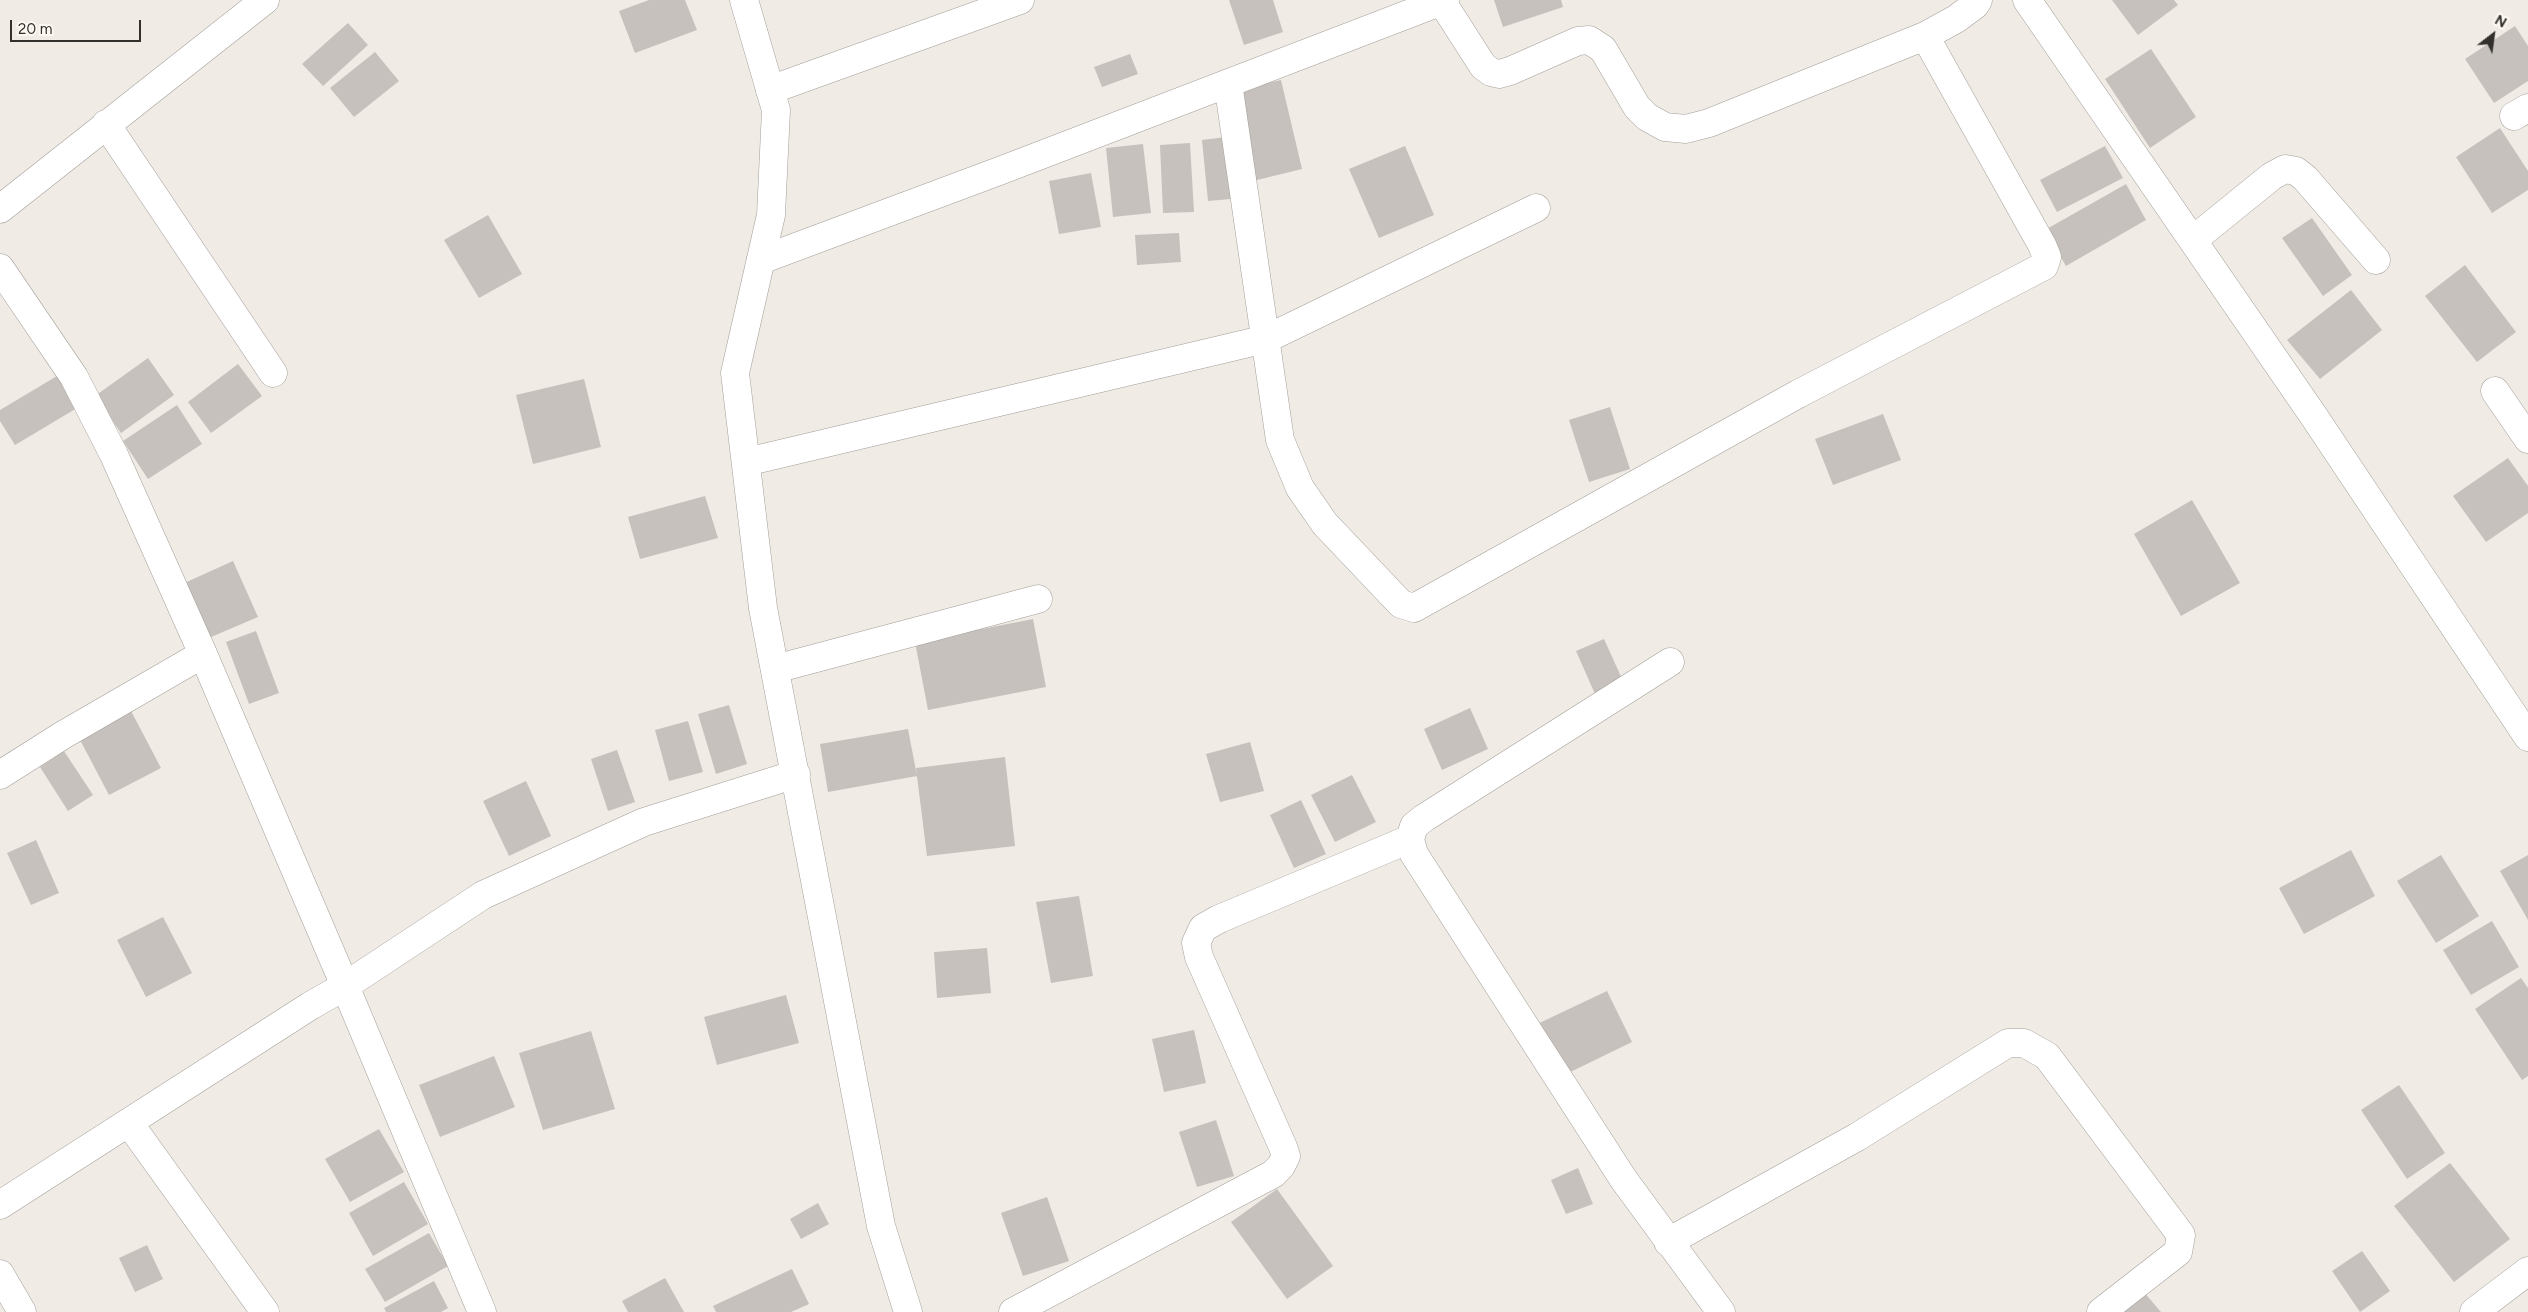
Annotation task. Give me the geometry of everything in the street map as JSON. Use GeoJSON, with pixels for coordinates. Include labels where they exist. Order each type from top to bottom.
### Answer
{"type":"FeatureCollection","features":[{"type":"Feature","properties":{"kind":"street"},"geometry":{"type":"LineString","coordinates":[[0,209],[265,0]]}},
{"type":"Feature","properties":{"kind":"street"},"geometry":{"type":"LineString","coordinates":[[744,0],[776,110],[771,215],[735,373],[763,608],[881,1226],[908,1312]]}},
{"type":"Feature","properties":{"kind":"street"},"geometry":{"type":"LineString","coordinates":[[770,90],[1020,0]]}},
{"type":"Feature","properties":{"kind":"street"},"geometry":{"type":"LineString","coordinates":[[761,260],[1444,1],[1483,66],[1491,72],[1499,74],[1510,71],[1578,41],[1589,40],[1603,48],[1637,107],[1647,117],[1665,127],[1686,130],[1708,123],[1925,36],[1956,19],[1976,5],[1978,0]]}},
{"type":"Feature","properties":{"kind":"street"},"geometry":{"type":"LineString","coordinates":[[2027,0],[2318,423],[2528,737]]}},
{"type":"Feature","properties":{"kind":"street"},"geometry":{"type":"LineString","coordinates":[[1228,83],[1280,440],[1300,488],[1325,524],[1401,604],[1414,608],[1798,394],[2044,266],[2047,257],[2042,245],[1925,36]]}},
{"type":"Feature","properties":{"kind":"street"},"geometry":{"type":"LineString","coordinates":[[106,124],[273,373]]}},
{"type":"Feature","properties":{"kind":"street"},"geometry":{"type":"LineString","coordinates":[[2193,240],[2272,176],[2285,169],[2296,171],[2305,178],[2376,260]]}},
{"type":"Feature","properties":{"kind":"street"},"geometry":{"type":"LineString","coordinates":[[746,462],[1266,339],[1536,208]]}},
{"type":"Feature","properties":{"kind":"street"},"geometry":{"type":"LineString","coordinates":[[0,268],[74,377],[114,455],[203,654],[482,1312]]}},
{"type":"Feature","properties":{"kind":"street"},"geometry":{"type":"LineString","coordinates":[[2495,391],[2528,439]]}},
{"type":"Feature","properties":{"kind":"street"},"geometry":{"type":"LineString","coordinates":[[775,669],[1038,599]]}},
{"type":"Feature","properties":{"kind":"street"},"geometry":{"type":"LineString","coordinates":[[0,775],[63,735],[203,654]]}},
{"type":"Feature","properties":{"kind":"street"},"geometry":{"type":"LineString","coordinates":[[1670,662],[1424,818],[1414,826],[1410,838],[1414,854],[1618,1172],[1721,1312]]}},
{"type":"Feature","properties":{"kind":"street"},"geometry":{"type":"LineString","coordinates":[[0,1205],[345,986],[482,895],[644,822],[796,774]]}},
{"type":"Feature","properties":{"kind":"street"},"geometry":{"type":"LineString","coordinates":[[1013,1312],[1273,1174],[1281,1166],[1286,1156],[1283,1147],[1199,957],[1196,943],[1203,928],[1219,919],[1410,838]]}},
{"type":"Feature","properties":{"kind":"street"},"geometry":{"type":"LineString","coordinates":[[1668,1242],[1857,1137],[2008,1044],[2024,1043],[2046,1056],[2181,1235],[2178,1252],[2101,1312]]}},
{"type":"Feature","properties":{"kind":"street"},"geometry":{"type":"LineString","coordinates":[[129,1123],[265,1312]]}},
{"type":"Feature","properties":{"kind":"street"},"geometry":{"type":"LineString","coordinates":[[2474,1312],[2528,1271]]}},
{"type":"Feature","properties":{"kind":"street"},"geometry":{"type":"LineString","coordinates":[[0,1274],[22,1312]]}},
{"type":"Feature","properties":{"kind":"building"},"geometry":{"type":"Polygon","coordinates":[[[649,0],[685,0],[697,30],[635,53],[619,11],[649,0]]]}},
{"type":"Feature","properties":{"kind":"building"},"geometry":{"type":"Polygon","coordinates":[[[1229,0],[1273,0],[1283,32],[1244,45],[1229,0]]]}},
{"type":"Feature","properties":{"kind":"building"},"geometry":{"type":"Polygon","coordinates":[[[1494,0],[1561,0],[1563,7],[1503,27],[1494,0]]]}},
{"type":"Feature","properties":{"kind":"building"},"geometry":{"type":"Polygon","coordinates":[[[2112,0],[2174,0],[2178,5],[2138,35],[2112,0]]]}},
{"type":"Feature","properties":{"kind":"building"},"geometry":{"type":"Polygon","coordinates":[[[348,23],[368,45],[323,86],[302,64],[348,23]]]}},
{"type":"Feature","properties":{"kind":"building"},"geometry":{"type":"Polygon","coordinates":[[[2515,26],[2528,46],[2528,81],[2494,103],[2465,59],[2515,26]]]}},
{"type":"Feature","properties":{"kind":"building"},"geometry":{"type":"Polygon","coordinates":[[[2151,49],[2196,117],[2150,148],[2105,79],[2151,49]]]}},
{"type":"Feature","properties":{"kind":"building"},"geometry":{"type":"Polygon","coordinates":[[[375,52],[399,81],[354,117],[330,88],[375,52]]]}},
{"type":"Feature","properties":{"kind":"building"},"geometry":{"type":"Polygon","coordinates":[[[1130,54],[1138,74],[1102,87],[1094,67],[1130,54]]]}},
{"type":"Feature","properties":{"kind":"building"},"geometry":{"type":"Polygon","coordinates":[[[1281,80],[1302,169],[1253,181],[1231,91],[1281,80]]]}},
{"type":"Feature","properties":{"kind":"building"},"geometry":{"type":"Polygon","coordinates":[[[2500,128],[2528,171],[2528,190],[2492,213],[2456,157],[2500,128]]]}},
{"type":"Feature","properties":{"kind":"building"},"geometry":{"type":"Polygon","coordinates":[[[1226,137],[1231,199],[1208,201],[1202,140],[1226,137]]]}},
{"type":"Feature","properties":{"kind":"building"},"geometry":{"type":"Polygon","coordinates":[[[1190,143],[1194,212],[1163,213],[1160,145],[1190,143]]]}},
{"type":"Feature","properties":{"kind":"building"},"geometry":{"type":"Polygon","coordinates":[[[1143,144],[1151,213],[1113,217],[1106,148],[1143,144]]]}},
{"type":"Feature","properties":{"kind":"building"},"geometry":{"type":"Polygon","coordinates":[[[1405,146],[1434,215],[1379,238],[1349,169],[1405,146]]]}},
{"type":"Feature","properties":{"kind":"building"},"geometry":{"type":"Polygon","coordinates":[[[2105,146],[2123,178],[2057,212],[2040,180],[2105,146]]]}},
{"type":"Feature","properties":{"kind":"building"},"geometry":{"type":"Polygon","coordinates":[[[1091,173],[1101,227],[1059,234],[1049,181],[1091,173]]]}},
{"type":"Feature","properties":{"kind":"building"},"geometry":{"type":"Polygon","coordinates":[[[2126,184],[2146,220],[2066,266],[2045,230],[2126,184]]]}},
{"type":"Feature","properties":{"kind":"building"},"geometry":{"type":"Polygon","coordinates":[[[488,215],[522,274],[479,298],[444,240],[488,215]]]}},
{"type":"Feature","properties":{"kind":"building"},"geometry":{"type":"Polygon","coordinates":[[[2312,218],[2352,275],[2323,296],[2282,238],[2312,218]]]}},
{"type":"Feature","properties":{"kind":"building"},"geometry":{"type":"Polygon","coordinates":[[[1179,233],[1181,262],[1137,265],[1135,235],[1179,233]]]}},
{"type":"Feature","properties":{"kind":"building"},"geometry":{"type":"Polygon","coordinates":[[[2465,265],[2516,332],[2477,362],[2425,296],[2465,265]]]}},
{"type":"Feature","properties":{"kind":"building"},"geometry":{"type":"Polygon","coordinates":[[[2351,290],[2382,330],[2320,379],[2287,340],[2351,290]]]}},
{"type":"Feature","properties":{"kind":"building"},"geometry":{"type":"Polygon","coordinates":[[[148,358],[174,395],[121,433],[95,396],[148,358]]]}},
{"type":"Feature","properties":{"kind":"building"},"geometry":{"type":"Polygon","coordinates":[[[238,364],[262,396],[211,433],[188,402],[238,364]]]}},
{"type":"Feature","properties":{"kind":"building"},"geometry":{"type":"Polygon","coordinates":[[[57,376],[77,408],[15,445],[0,421],[0,410],[57,376]]]}},
{"type":"Feature","properties":{"kind":"building"},"geometry":{"type":"Polygon","coordinates":[[[584,379],[601,447],[533,464],[516,395],[584,379]]]}},
{"type":"Feature","properties":{"kind":"building"},"geometry":{"type":"Polygon","coordinates":[[[177,405],[202,444],[148,479],[123,441],[177,405]]]}},
{"type":"Feature","properties":{"kind":"building"},"geometry":{"type":"Polygon","coordinates":[[[1610,407],[1630,469],[1589,482],[1569,420],[1610,407]]]}},
{"type":"Feature","properties":{"kind":"building"},"geometry":{"type":"Polygon","coordinates":[[[1883,414],[1901,460],[1833,485],[1815,439],[1883,414]]]}},
{"type":"Feature","properties":{"kind":"building"},"geometry":{"type":"Polygon","coordinates":[[[2508,458],[2528,486],[2528,513],[2486,542],[2453,496],[2508,458]]]}},
{"type":"Feature","properties":{"kind":"building"},"geometry":{"type":"Polygon","coordinates":[[[705,496],[718,538],[640,559],[628,517],[705,496]]]}},
{"type":"Feature","properties":{"kind":"building"},"geometry":{"type":"Polygon","coordinates":[[[2192,500],[2240,583],[2181,616],[2134,534],[2192,500]]]}},
{"type":"Feature","properties":{"kind":"building"},"geometry":{"type":"Polygon","coordinates":[[[233,561],[258,617],[204,640],[180,585],[233,561]]]}},
{"type":"Feature","properties":{"kind":"building"},"geometry":{"type":"Polygon","coordinates":[[[1033,619],[1046,687],[928,710],[915,642],[1033,619]]]}},
{"type":"Feature","properties":{"kind":"building"},"geometry":{"type":"Polygon","coordinates":[[[256,631],[279,693],[249,704],[226,642],[256,631]]]}},
{"type":"Feature","properties":{"kind":"building"},"geometry":{"type":"Polygon","coordinates":[[[1604,639],[1623,681],[1595,694],[1576,651],[1604,639]]]}},
{"type":"Feature","properties":{"kind":"building"},"geometry":{"type":"Polygon","coordinates":[[[729,705],[747,764],[716,774],[698,714],[729,705]]]}},
{"type":"Feature","properties":{"kind":"building"},"geometry":{"type":"Polygon","coordinates":[[[1470,708],[1488,749],[1442,770],[1424,729],[1470,708]]]}},
{"type":"Feature","properties":{"kind":"building"},"geometry":{"type":"Polygon","coordinates":[[[130,709],[161,768],[109,795],[78,736],[130,709]]]}},
{"type":"Feature","properties":{"kind":"building"},"geometry":{"type":"Polygon","coordinates":[[[688,721],[703,772],[669,781],[655,730],[688,721]]]}},
{"type":"Feature","properties":{"kind":"building"},"geometry":{"type":"Polygon","coordinates":[[[908,729],[917,776],[828,792],[820,744],[908,729]]]}},
{"type":"Feature","properties":{"kind":"building"},"geometry":{"type":"Polygon","coordinates":[[[1250,742],[1264,791],[1220,802],[1206,754],[1250,742]]]}},
{"type":"Feature","properties":{"kind":"building"},"geometry":{"type":"Polygon","coordinates":[[[617,750],[635,802],[608,811],[591,759],[617,750]]]}},
{"type":"Feature","properties":{"kind":"building"},"geometry":{"type":"Polygon","coordinates":[[[64,751],[93,795],[68,811],[40,767],[64,751]]]}},
{"type":"Feature","properties":{"kind":"building"},"geometry":{"type":"Polygon","coordinates":[[[1005,757],[1015,846],[927,856],[916,768],[1005,757]]]}},
{"type":"Feature","properties":{"kind":"building"},"geometry":{"type":"Polygon","coordinates":[[[1352,775],[1376,822],[1335,842],[1311,795],[1352,775]]]}},
{"type":"Feature","properties":{"kind":"building"},"geometry":{"type":"Polygon","coordinates":[[[526,781],[551,836],[509,856],[483,801],[526,781]]]}},
{"type":"Feature","properties":{"kind":"building"},"geometry":{"type":"Polygon","coordinates":[[[1301,800],[1326,854],[1294,868],[1270,815],[1301,800]]]}},
{"type":"Feature","properties":{"kind":"building"},"geometry":{"type":"Polygon","coordinates":[[[36,840],[59,893],[31,905],[7,853],[36,840]]]}},
{"type":"Feature","properties":{"kind":"building"},"geometry":{"type":"Polygon","coordinates":[[[2351,850],[2375,896],[2304,934],[2279,888],[2351,850]]]}},
{"type":"Feature","properties":{"kind":"building"},"geometry":{"type":"Polygon","coordinates":[[[2441,855],[2479,916],[2436,943],[2397,881],[2441,855]]]}},
{"type":"Feature","properties":{"kind":"building"},"geometry":{"type":"Polygon","coordinates":[[[2528,855],[2528,920],[2500,871],[2528,855]]]}},
{"type":"Feature","properties":{"kind":"building"},"geometry":{"type":"Polygon","coordinates":[[[1079,896],[1093,976],[1051,983],[1036,902],[1079,896]]]}},
{"type":"Feature","properties":{"kind":"building"},"geometry":{"type":"Polygon","coordinates":[[[163,917],[192,973],[146,997],[117,940],[163,917]]]}},
{"type":"Feature","properties":{"kind":"building"},"geometry":{"type":"Polygon","coordinates":[[[2492,921],[2519,967],[2471,995],[2443,950],[2492,921]]]}},
{"type":"Feature","properties":{"kind":"building"},"geometry":{"type":"Polygon","coordinates":[[[987,948],[991,993],[937,998],[934,952],[987,948]]]}},
{"type":"Feature","properties":{"kind":"building"},"geometry":{"type":"Polygon","coordinates":[[[2521,978],[2528,988],[2528,1076],[2522,1080],[2475,1009],[2521,978]]]}},
{"type":"Feature","properties":{"kind":"building"},"geometry":{"type":"Polygon","coordinates":[[[1607,991],[1632,1042],[1558,1078],[1533,1026],[1607,991]]]}},
{"type":"Feature","properties":{"kind":"building"},"geometry":{"type":"Polygon","coordinates":[[[786,995],[799,1043],[717,1065],[704,1017],[786,995]]]}},
{"type":"Feature","properties":{"kind":"building"},"geometry":{"type":"Polygon","coordinates":[[[1194,1030],[1206,1083],[1164,1092],[1152,1039],[1194,1030]]]}},
{"type":"Feature","properties":{"kind":"building"},"geometry":{"type":"Polygon","coordinates":[[[591,1031],[615,1109],[543,1130],[519,1053],[591,1031]]]}},
{"type":"Feature","properties":{"kind":"building"},"geometry":{"type":"Polygon","coordinates":[[[494,1056],[515,1107],[440,1137],[419,1085],[494,1056]]]}},
{"type":"Feature","properties":{"kind":"building"},"geometry":{"type":"Polygon","coordinates":[[[2399,1085],[2445,1153],[2407,1179],[2361,1110],[2399,1085]]]}},
{"type":"Feature","properties":{"kind":"building"},"geometry":{"type":"Polygon","coordinates":[[[1216,1120],[1234,1176],[1197,1187],[1179,1132],[1216,1120]]]}},
{"type":"Feature","properties":{"kind":"building"},"geometry":{"type":"Polygon","coordinates":[[[379,1129],[404,1172],[350,1202],[325,1159],[379,1129]]]}},
{"type":"Feature","properties":{"kind":"building"},"geometry":{"type":"Polygon","coordinates":[[[2450,1163],[2510,1239],[2454,1282],[2394,1206],[2450,1163]]]}},
{"type":"Feature","properties":{"kind":"building"},"geometry":{"type":"Polygon","coordinates":[[[1578,1168],[1593,1204],[1566,1214],[1551,1180],[1578,1168]]]}},
{"type":"Feature","properties":{"kind":"building"},"geometry":{"type":"Polygon","coordinates":[[[404,1182],[428,1224],[373,1256],[349,1213],[404,1182]]]}},
{"type":"Feature","properties":{"kind":"building"},"geometry":{"type":"Polygon","coordinates":[[[1277,1189],[1333,1266],[1287,1299],[1231,1222],[1277,1189]]]}},
{"type":"Feature","properties":{"kind":"building"},"geometry":{"type":"Polygon","coordinates":[[[1047,1197],[1069,1261],[1023,1276],[1001,1213],[1047,1197]]]}},
{"type":"Feature","properties":{"kind":"building"},"geometry":{"type":"Polygon","coordinates":[[[818,1203],[829,1224],[801,1239],[790,1219],[818,1203]]]}},
{"type":"Feature","properties":{"kind":"building"},"geometry":{"type":"Polygon","coordinates":[[[429,1233],[448,1266],[385,1302],[365,1269],[429,1233]]]}},
{"type":"Feature","properties":{"kind":"building"},"geometry":{"type":"Polygon","coordinates":[[[147,1245],[163,1279],[135,1292],[119,1258],[147,1245]]]}},
{"type":"Feature","properties":{"kind":"building"},"geometry":{"type":"Polygon","coordinates":[[[2362,1251],[2390,1291],[2360,1312],[2332,1271],[2362,1251]]]}},
{"type":"Feature","properties":{"kind":"building"},"geometry":{"type":"Polygon","coordinates":[[[792,1269],[809,1304],[791,1312],[716,1312],[713,1306],[792,1269]]]}},
{"type":"Feature","properties":{"kind":"building"},"geometry":{"type":"Polygon","coordinates":[[[665,1278],[684,1312],[628,1312],[622,1301],[665,1278]]]}},
{"type":"Feature","properties":{"kind":"building"},"geometry":{"type":"Polygon","coordinates":[[[434,1281],[448,1308],[441,1312],[386,1312],[384,1308],[434,1281]]]}},
{"type":"Feature","properties":{"kind":"building"},"geometry":{"type":"Polygon","coordinates":[[[2142,1290],[2161,1312],[2115,1312],[2142,1290]]]}}]}
